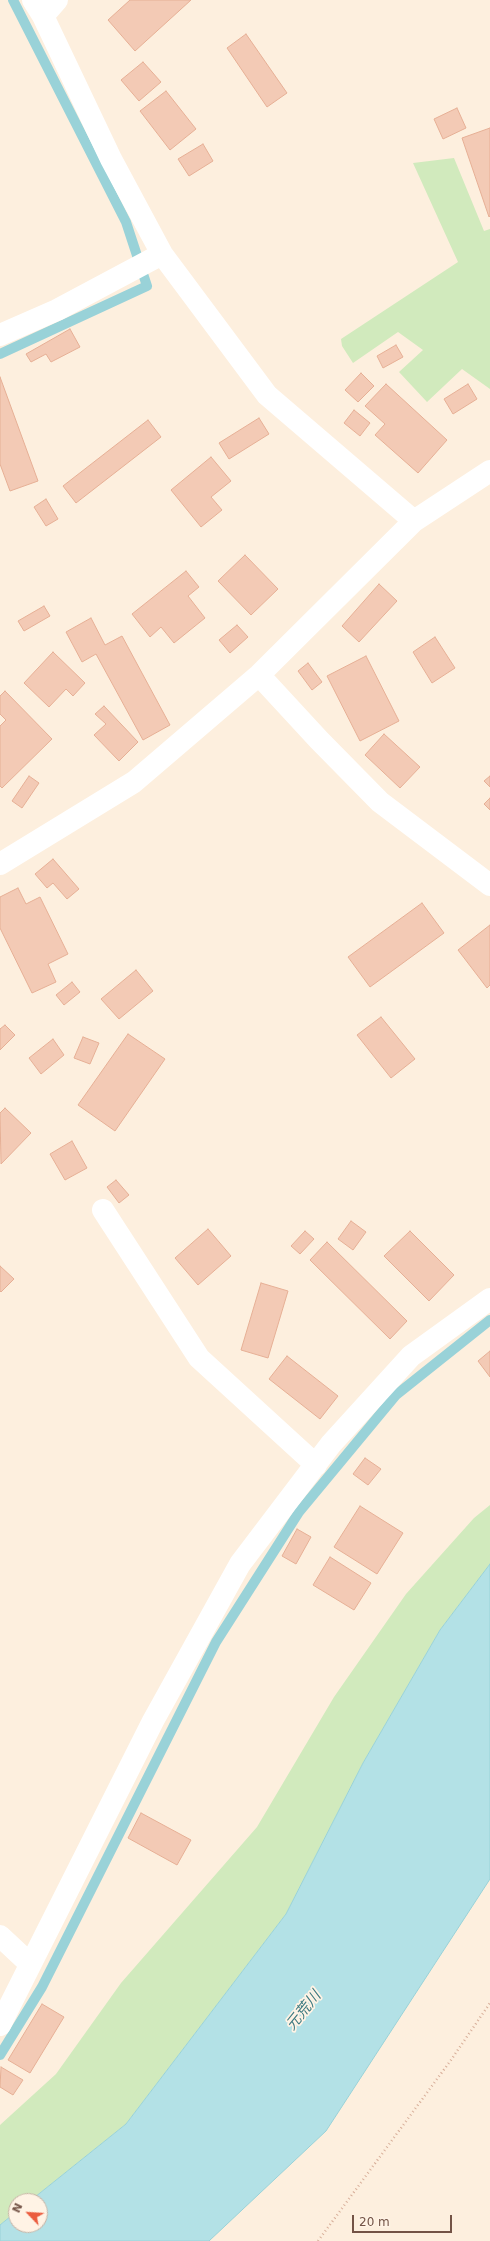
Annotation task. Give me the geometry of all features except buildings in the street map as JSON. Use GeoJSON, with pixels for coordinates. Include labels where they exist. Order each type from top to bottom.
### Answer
{"type":"FeatureCollection","features":[{"type":"Feature","properties":{"kind":"street"},"geometry":{"type":"LineString","coordinates":[[44,5],[111,159],[162,254],[267,395],[414,521]]}},
{"type":"Feature","properties":{"kind":"street"},"geometry":{"type":"LineString","coordinates":[[0,335],[57,310],[162,254]]}},
{"type":"Feature","properties":{"kind":"street"},"geometry":{"type":"LineString","coordinates":[[0,864],[134,782],[259,675],[414,521],[490,471]]}},
{"type":"Feature","properties":{"kind":"street"},"geometry":{"type":"LineString","coordinates":[[259,675],[319,740],[380,802],[490,886]]}},
{"type":"Feature","properties":{"kind":"street"},"geometry":{"type":"LineString","coordinates":[[103,1210],[199,1358],[316,1465]]}},
{"type":"Feature","properties":{"kind":"street"},"geometry":{"type":"LineString","coordinates":[[0,2024],[153,1721],[240,1564],[331,1444],[411,1356],[490,1298]]}},
{"type":"Feature","properties":{"kind":"street"},"geometry":{"type":"LineString","coordinates":[[0,1936],[30,1964]]}},
{"type":"Feature","properties":{"kind":"path"},"geometry":{"type":"LineString","coordinates":[[318,2241],[451,2060],[490,2003]]}},
{"type":"Feature","properties":{"kind":"green space"},"geometry":{"type":"Polygon","coordinates":[[[454,158],[484,231],[490,229],[490,389],[462,369],[427,402],[399,372],[423,350],[398,332],[353,363],[342,346],[341,339],[458,262],[413,163],[454,158]]]}},
{"type":"Feature","properties":{"kind":"green space"},"geometry":{"type":"Polygon","coordinates":[[[490,1505],[490,1564],[440,1630],[363,1763],[286,1914],[126,2124],[40,2193],[8,2193],[8,2218],[0,2225],[0,2125],[56,2074],[121,1983],[257,1827],[334,1697],[406,1594],[474,1518],[490,1505]]]}},
{"type":"Feature","properties":{"kind":"water","name":"元荒川"},"geometry":{"type":"Polygon","coordinates":[[[490,1564],[490,1879],[326,2131],[209,2241],[0,2241],[0,2225],[8,2218],[8,2233],[48,2233],[48,2193],[40,2193],[126,2124],[286,1914],[363,1763],[440,1630],[490,1564]]]}},
{"type":"Feature","properties":{"kind":"waterway"},"geometry":{"type":"LineString","coordinates":[[0,354],[147,286],[126,222],[13,0]]}},
{"type":"Feature","properties":{"kind":"waterway"},"geometry":{"type":"LineString","coordinates":[[0,2055],[42,1987],[216,1642],[299,1512],[396,1395],[490,1320]]}}]}
